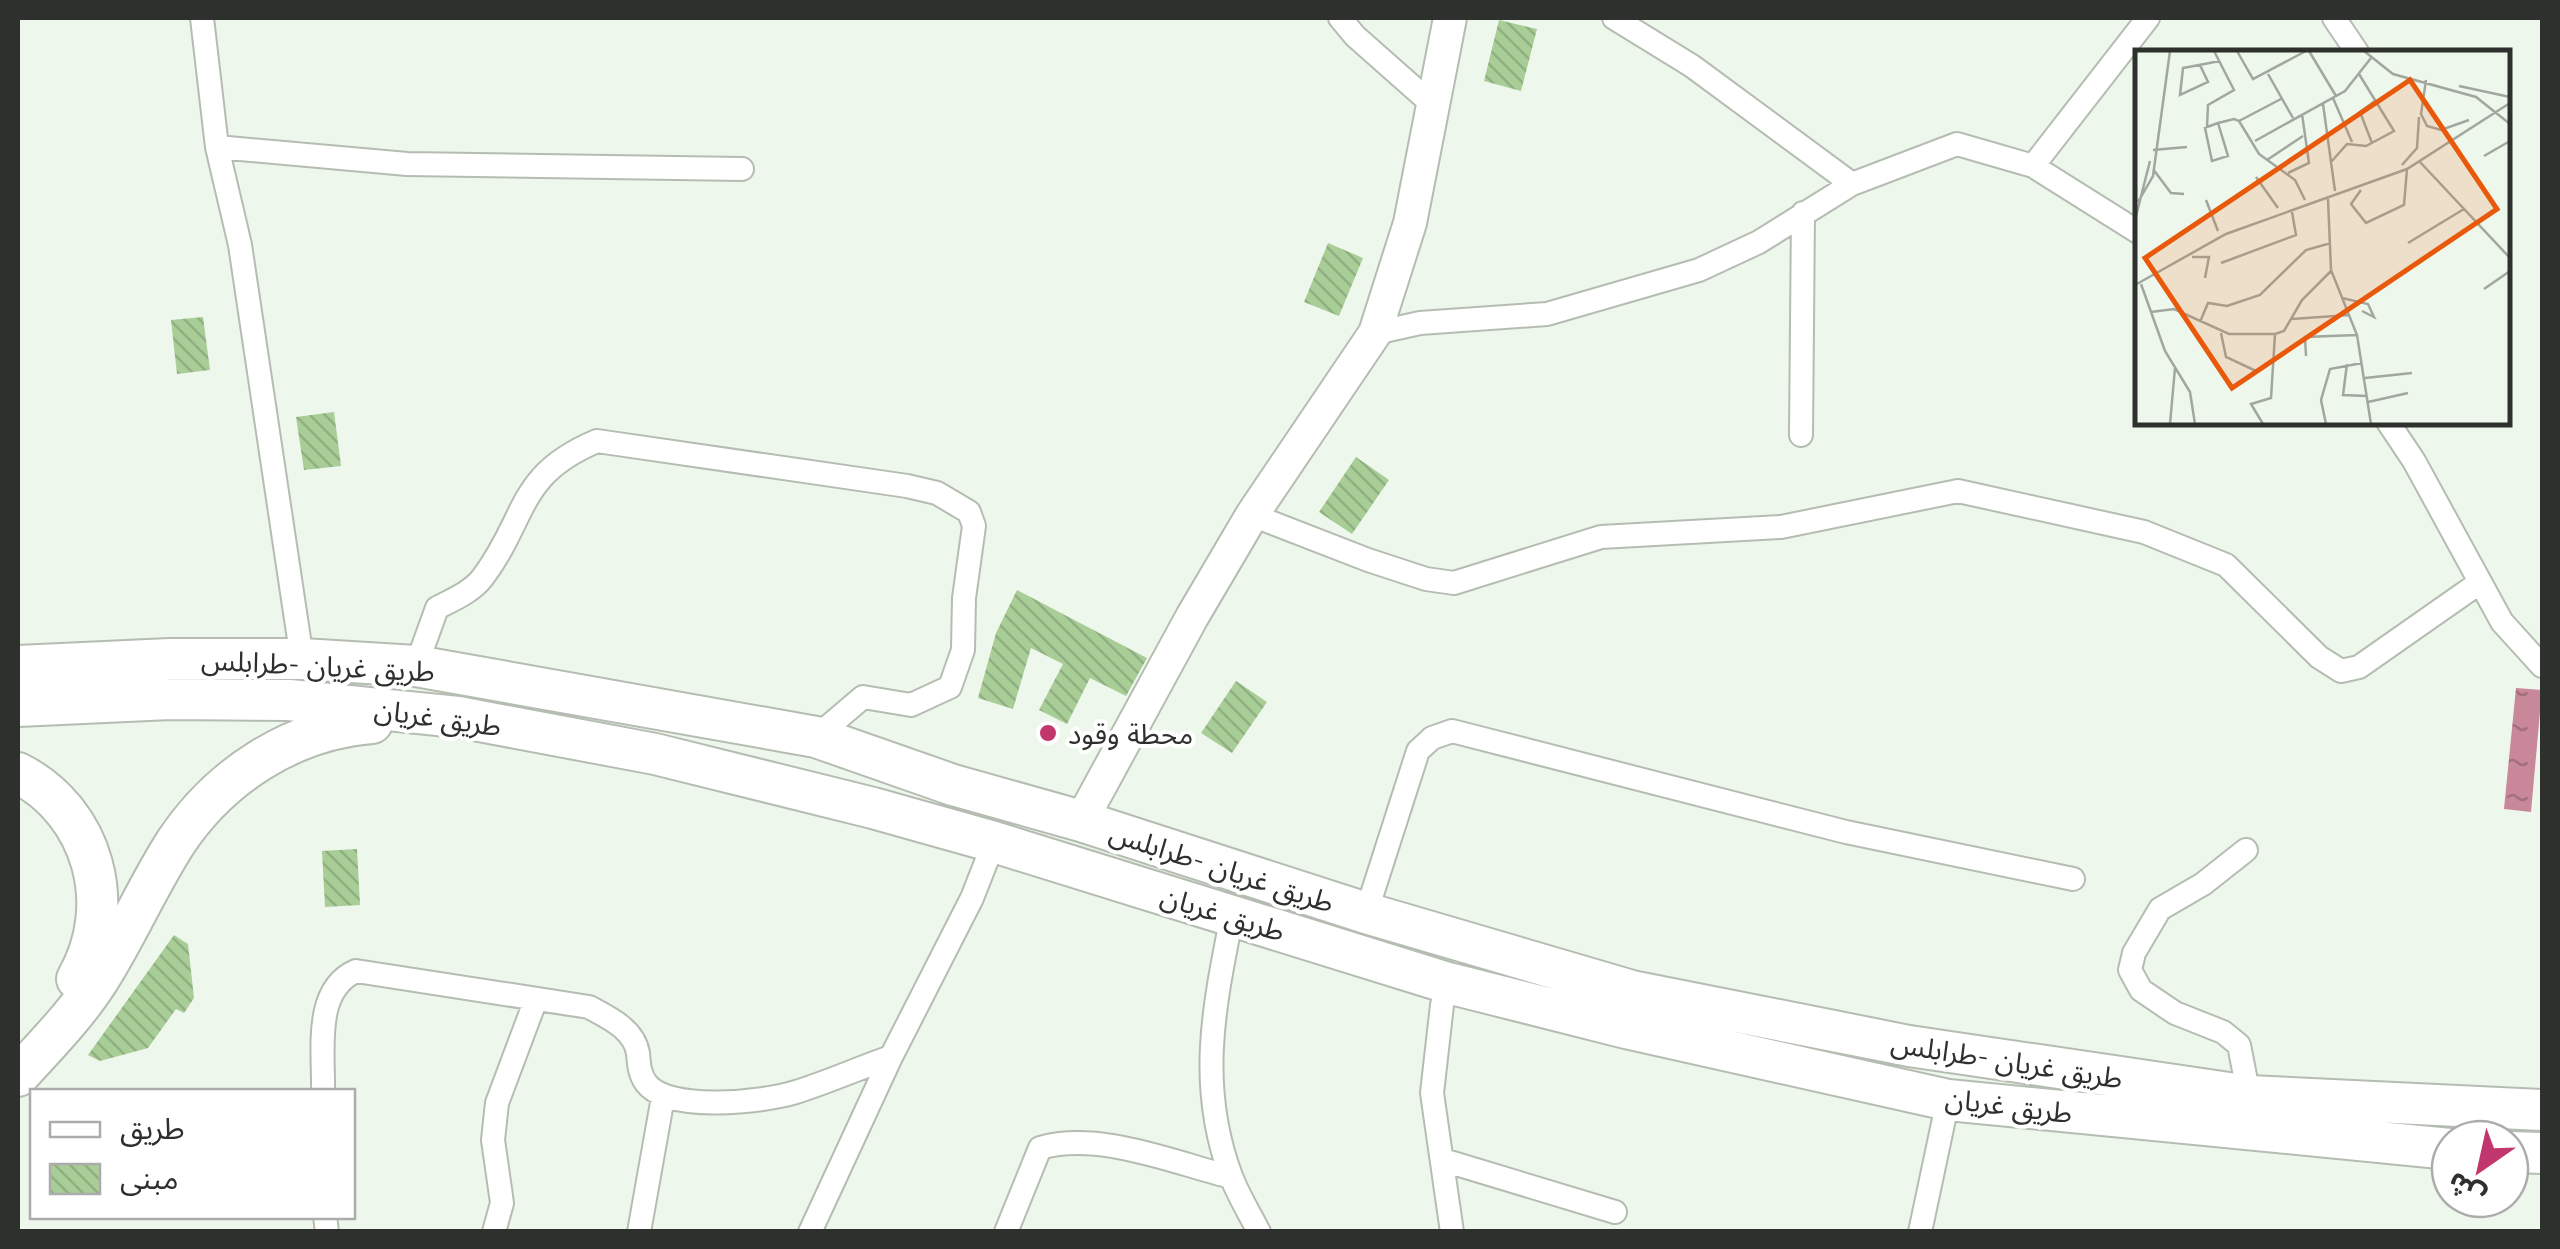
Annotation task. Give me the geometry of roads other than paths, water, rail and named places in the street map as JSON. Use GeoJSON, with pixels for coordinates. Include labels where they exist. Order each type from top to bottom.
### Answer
{"type":"FeatureCollection","features":[{"type":"Feature","properties":{"kind":"highway","name":"طريق غريان -طرابلس"},"geometry":{"type":"LineString","coordinates":[[18,666],[170,659],[302,659],[416,666],[816,737],[953,785],[1632,992],[1909,1046],[2249,1096],[2542,1110]]}},
{"type":"Feature","properties":{"kind":"highway","name":"طريق غريان"},"geometry":{"type":"LineString","coordinates":[[18,706],[170,699],[289,700],[458,716],[655,754],[994,842],[1448,983],[1626,1028],[1948,1100],[2430,1148]]}},
{"type":"Feature","properties":{"kind":"highway"},"geometry":{"type":"LineString","coordinates":[[18,1076],[94,986],[177,842],[199,812],[254,763],[321,732],[358,724],[458,716]]}},
{"type":"Feature","properties":{"kind":"highway"},"geometry":{"type":"LineString","coordinates":[[18,773],[46,791],[66,812],[93,863],[98,891],[98,920],[92,948],[80,975],[62,1004],[18,1052]]}},
{"type":"Feature","properties":{"kind":"street"},"geometry":{"type":"LineString","coordinates":[[202,18],[217,147],[240,245],[302,659]]}},
{"type":"Feature","properties":{"kind":"street"},"geometry":{"type":"LineString","coordinates":[[1340,18],[1433,105]]}},
{"type":"Feature","properties":{"kind":"street"},"geometry":{"type":"LineString","coordinates":[[1081,822],[1252,515],[1375,332],[1410,223],[1450,18]]}},
{"type":"Feature","properties":{"kind":"street"},"geometry":{"type":"LineString","coordinates":[[1614,18],[1692,66],[1852,184]]}},
{"type":"Feature","properties":{"kind":"street"},"geometry":{"type":"LineString","coordinates":[[2034,166],[2148,18]]}},
{"type":"Feature","properties":{"kind":"street"},"geometry":{"type":"LineString","coordinates":[[2334,18],[2356,50]]}},
{"type":"Feature","properties":{"kind":"street"},"geometry":{"type":"LineString","coordinates":[[1375,332],[1420,323],[1546,314],[1699,270],[1759,242],[1852,184],[1957,144],[2034,166],[2135,230]]}},
{"type":"Feature","properties":{"kind":"street"},"geometry":{"type":"LineString","coordinates":[[217,147],[407,164],[742,169]]}},
{"type":"Feature","properties":{"kind":"street"},"geometry":{"type":"LineString","coordinates":[[1800,435],[1803,213]]}},
{"type":"Feature","properties":{"kind":"street"},"geometry":{"type":"LineString","coordinates":[[2390,425],[2502,622],[2542,666]]}},
{"type":"Feature","properties":{"kind":"street"},"geometry":{"type":"LineString","coordinates":[[416,666],[437,608],[482,578],[536,481],[570,452],[597,441],[937,493],[969,512],[974,526],[964,598],[963,650],[950,687],[911,705],[863,697],[816,737]]}},
{"type":"Feature","properties":{"kind":"street"},"geometry":{"type":"LineString","coordinates":[[1252,515],[1368,560],[1426,579],[1454,582],[1601,536],[1781,526],[1958,491],[2144,532],[2226,566],[2319,657],[2341,672],[2359,667],[2479,583]]}},
{"type":"Feature","properties":{"kind":"street"},"geometry":{"type":"LineString","coordinates":[[1366,913],[1418,751],[1432,738],[1452,732],[1846,832],[2073,879]]}},
{"type":"Feature","properties":{"kind":"street"},"geometry":{"type":"LineString","coordinates":[[810,1232],[890,1056],[972,898],[994,842]]}},
{"type":"Feature","properties":{"kind":"street"},"geometry":{"type":"LineString","coordinates":[[2246,850],[2203,884],[2160,909],[2134,952],[2130,970],[2140,990],[2175,1013],[2223,1032],[2240,1046],[2249,1096]]}},
{"type":"Feature","properties":{"kind":"street"},"geometry":{"type":"LineString","coordinates":[[1232,916],[1214,998],[1210,1054],[1213,1098],[1231,1177],[1260,1232]]}},
{"type":"Feature","properties":{"kind":"street"},"geometry":{"type":"LineString","coordinates":[[324,1089],[328,997],[339,978],[356,971],[589,1007],[620,1024],[637,1048],[639,1069],[647,1085],[663,1096],[708,1103],[792,1094],[890,1056]]}},
{"type":"Feature","properties":{"kind":"street"},"geometry":{"type":"LineString","coordinates":[[1448,983],[1432,1093],[1452,1232]]}},
{"type":"Feature","properties":{"kind":"street"},"geometry":{"type":"LineString","coordinates":[[494,1232],[502,1203],[494,1140],[497,1103],[536,999]]}},
{"type":"Feature","properties":{"kind":"street"},"geometry":{"type":"LineString","coordinates":[[639,1232],[663,1096]]}},
{"type":"Feature","properties":{"kind":"street"},"geometry":{"type":"LineString","coordinates":[[1920,1232],[1948,1100]]}},
{"type":"Feature","properties":{"kind":"street"},"geometry":{"type":"LineString","coordinates":[[1006,1232],[1040,1148],[1065,1141],[1090,1141],[1231,1177]]}},
{"type":"Feature","properties":{"kind":"street"},"geometry":{"type":"LineString","coordinates":[[1443,1160],[1616,1212]]}},
{"type":"Feature","properties":{"kind":"water"},"geometry":{"type":"Polygon","coordinates":[[[2516,688],[2542,690],[2531,812],[2504,809],[2516,688]]]}},
{"type":"Feature","properties":{"kind":"place","name":"محطة وقود"},"geometry":{"type":"Point","coordinates":[1048,733]}}]}
